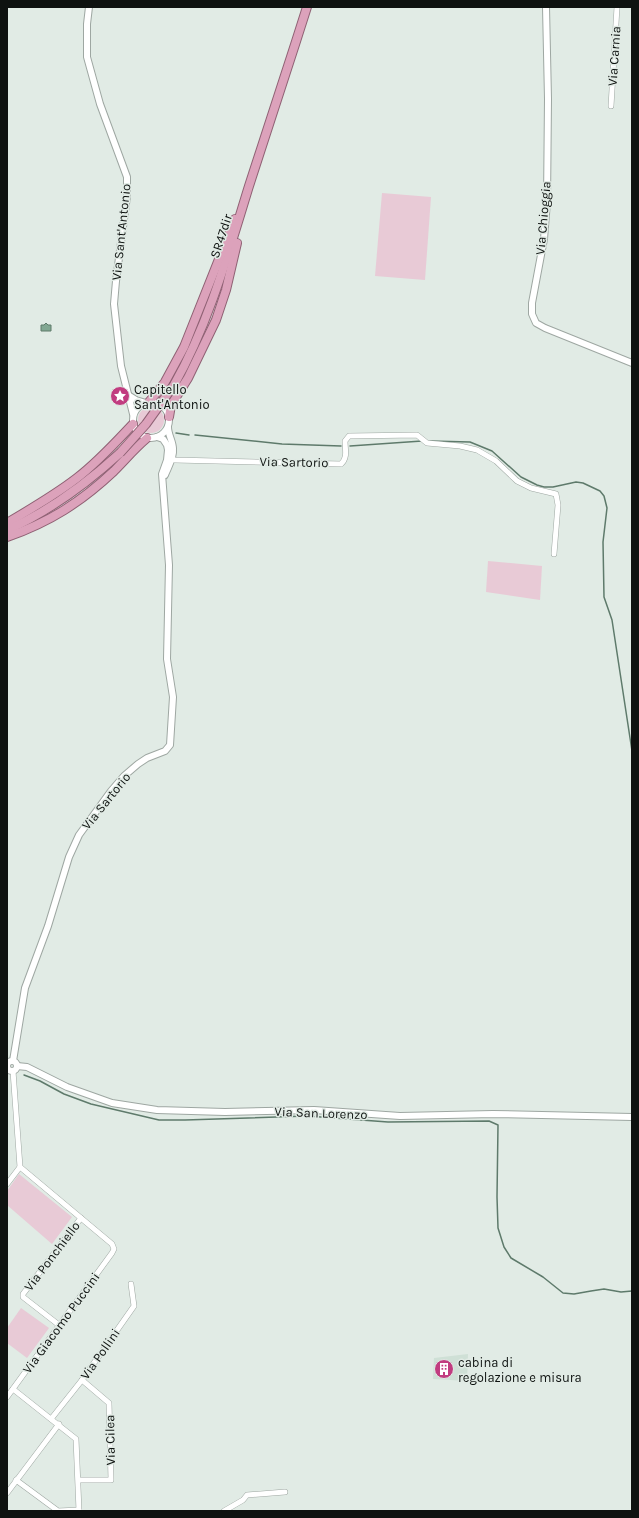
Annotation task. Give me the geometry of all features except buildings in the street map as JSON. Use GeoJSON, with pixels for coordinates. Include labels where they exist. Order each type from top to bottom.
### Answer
{"type":"FeatureCollection","features":[{"type":"Feature","properties":{"kind":"highway","name":"SR47dir"},"geometry":{"type":"LineString","coordinates":[[7,530],[52,507],[86,483],[120,453],[146,424],[174,385],[201,331],[230,249],[307,7]]}},
{"type":"Feature","properties":{"kind":"highway"},"geometry":{"type":"LineString","coordinates":[[148,402],[165,382],[184,347],[223,245],[250,185]]}},
{"type":"Feature","properties":{"kind":"highway"},"geometry":{"type":"LineString","coordinates":[[168,422],[169,409],[197,361],[208,338],[226,290],[242,226],[250,185]]}},
{"type":"Feature","properties":{"kind":"highway"},"geometry":{"type":"LineString","coordinates":[[7,523],[77,477],[104,455],[133,424]]}},
{"type":"Feature","properties":{"kind":"highway"},"geometry":{"type":"LineString","coordinates":[[7,537],[36,526],[64,510],[100,483],[147,438]]}},
{"type":"Feature","properties":{"kind":"street","name":"Via Sant'Antonio"},"geometry":{"type":"LineString","coordinates":[[89,7],[87,24],[87,57],[100,104],[127,177],[127,196],[114,304],[121,366],[133,414],[133,424]]}},
{"type":"Feature","properties":{"kind":"street","name":"Via Chioggia"},"geometry":{"type":"LineString","coordinates":[[546,7],[548,99],[547,202],[544,239],[532,303],[532,314],[536,323],[545,328],[632,362]]}},
{"type":"Feature","properties":{"kind":"street","name":"Via Carnia"},"geometry":{"type":"LineString","coordinates":[[611,106],[617,7]]}},
{"type":"Feature","properties":{"kind":"street"},"geometry":{"type":"LineString","coordinates":[[128,395],[136,400],[160,404],[167,412],[168,422],[164,433],[157,437],[147,438],[138,433],[133,424]]}},
{"type":"Feature","properties":{"kind":"street"},"geometry":{"type":"LineString","coordinates":[[133,414],[138,407],[148,402]]}},
{"type":"Feature","properties":{"kind":"street","name":"Via Sartorio"},"geometry":{"type":"LineString","coordinates":[[14,1066],[25,988],[48,926],[69,857],[79,835],[111,791],[124,776],[147,758],[165,751],[170,745],[173,697],[167,659],[169,565],[162,484],[173,450],[172,441],[168,432],[168,422]]}},
{"type":"Feature","properties":{"kind":"street","name":"Via Sartorio"},"geometry":{"type":"LineString","coordinates":[[170,458],[341,464],[345,461],[346,457],[344,441],[349,436],[417,435],[427,443],[460,446],[477,450],[496,460],[507,472],[521,483],[531,488],[556,494],[558,505],[554,554]]}},
{"type":"Feature","properties":{"kind":"street"},"geometry":{"type":"LineString","coordinates":[[157,437],[163,439],[167,445],[170,458]]}},
{"type":"Feature","properties":{"kind":"street"},"geometry":{"type":"LineString","coordinates":[[7,1066],[9,1062],[14,1066],[20,1167],[7,1184]]}},
{"type":"Feature","properties":{"kind":"street","name":"Via San Lorenzo"},"geometry":{"type":"LineString","coordinates":[[14,1066],[27,1068],[67,1087],[112,1103],[157,1110],[226,1112],[314,1110],[400,1116],[493,1114],[632,1117]]}},
{"type":"Feature","properties":{"kind":"street"},"geometry":{"type":"LineString","coordinates":[[20,1167],[81,1218]]}},
{"type":"Feature","properties":{"kind":"street","name":"Via Giacomo Puccini"},"geometry":{"type":"LineString","coordinates":[[7,1397],[114,1249],[112,1244],[81,1218]]}},
{"type":"Feature","properties":{"kind":"street","name":"Via Ponchiello"},"geometry":{"type":"LineString","coordinates":[[59,1325],[23,1297],[23,1294],[81,1218]]}},
{"type":"Feature","properties":{"kind":"street","name":"Via Pollini"},"geometry":{"type":"LineString","coordinates":[[51,1419],[82,1380],[134,1306],[131,1284]]}},
{"type":"Feature","properties":{"kind":"street","name":"Via Cilea"},"geometry":{"type":"LineString","coordinates":[[79,1480],[111,1480],[109,1403],[82,1380]]}},
{"type":"Feature","properties":{"kind":"street"},"geometry":{"type":"LineString","coordinates":[[13,1389],[76,1439],[79,1480],[79,1511],[57,1511],[16,1480]]}},
{"type":"Feature","properties":{"kind":"street"},"geometry":{"type":"LineString","coordinates":[[7,1493],[59,1424]]}},
{"type":"Feature","properties":{"kind":"street"},"geometry":{"type":"LineString","coordinates":[[224,1511],[243,1500],[246,1495],[285,1492]]}},
{"type":"Feature","properties":{"kind":"shaded area"},"geometry":{"type":"Polygon","coordinates":[[[382,193],[431,197],[425,280],[375,276],[382,193]]]}},
{"type":"Feature","properties":{"kind":"shaded area"},"geometry":{"type":"Polygon","coordinates":[[[46,323],[51,325],[51,331],[41,331],[41,325],[46,323]]]}},
{"type":"Feature","properties":{"kind":"shaded area"},"geometry":{"type":"Polygon","coordinates":[[[151,407],[161,410],[164,420],[161,430],[151,433],[141,430],[138,420],[141,410],[151,407]]]}},
{"type":"Feature","properties":{"kind":"shaded area"},"geometry":{"type":"Polygon","coordinates":[[[488,561],[542,566],[540,600],[486,592],[488,561]]]}},
{"type":"Feature","properties":{"kind":"shaded area"},"geometry":{"type":"Polygon","coordinates":[[[19,1174],[72,1217],[52,1244],[7,1205],[7,1191],[19,1174]]]}},
{"type":"Feature","properties":{"kind":"shaded area"},"geometry":{"type":"Polygon","coordinates":[[[21,1308],[49,1328],[27,1358],[7,1343],[7,1328],[21,1308]]]}},
{"type":"Feature","properties":{"kind":"shaded area"},"geometry":{"type":"Polygon","coordinates":[[[468,1354],[467,1381],[433,1379],[434,1358],[468,1354]]]}},
{"type":"Feature","properties":{"kind":"waterway"},"geometry":{"type":"LineString","coordinates":[[176,433],[189,435]]}},
{"type":"Feature","properties":{"kind":"waterway"},"geometry":{"type":"LineString","coordinates":[[195,435],[282,444],[341,446]]}},
{"type":"Feature","properties":{"kind":"waterway"},"geometry":{"type":"LineString","coordinates":[[350,446],[422,441]]}},
{"type":"Feature","properties":{"kind":"waterway"},"geometry":{"type":"LineString","coordinates":[[430,441],[470,442],[492,451],[521,477],[537,485],[553,487],[576,482],[583,483],[600,491],[604,496],[607,508],[603,542],[604,597],[612,620],[632,751]]}},
{"type":"Feature","properties":{"kind":"waterway"},"geometry":{"type":"LineString","coordinates":[[24,1075],[40,1081],[64,1094],[91,1104],[159,1120],[307,1116],[388,1122],[489,1121],[498,1125],[498,1228],[504,1247],[511,1258],[543,1277],[563,1293],[574,1294],[604,1289],[621,1292],[632,1291]]}},
{"type":"Feature","properties":{"kind":"place","name":"Capitello Sant'Antonio"},"geometry":{"type":"Point","coordinates":[120,396]}},
{"type":"Feature","properties":{"kind":"place","name":"cabina di regolazione e misura"},"geometry":{"type":"Point","coordinates":[444,1369]}}]}
